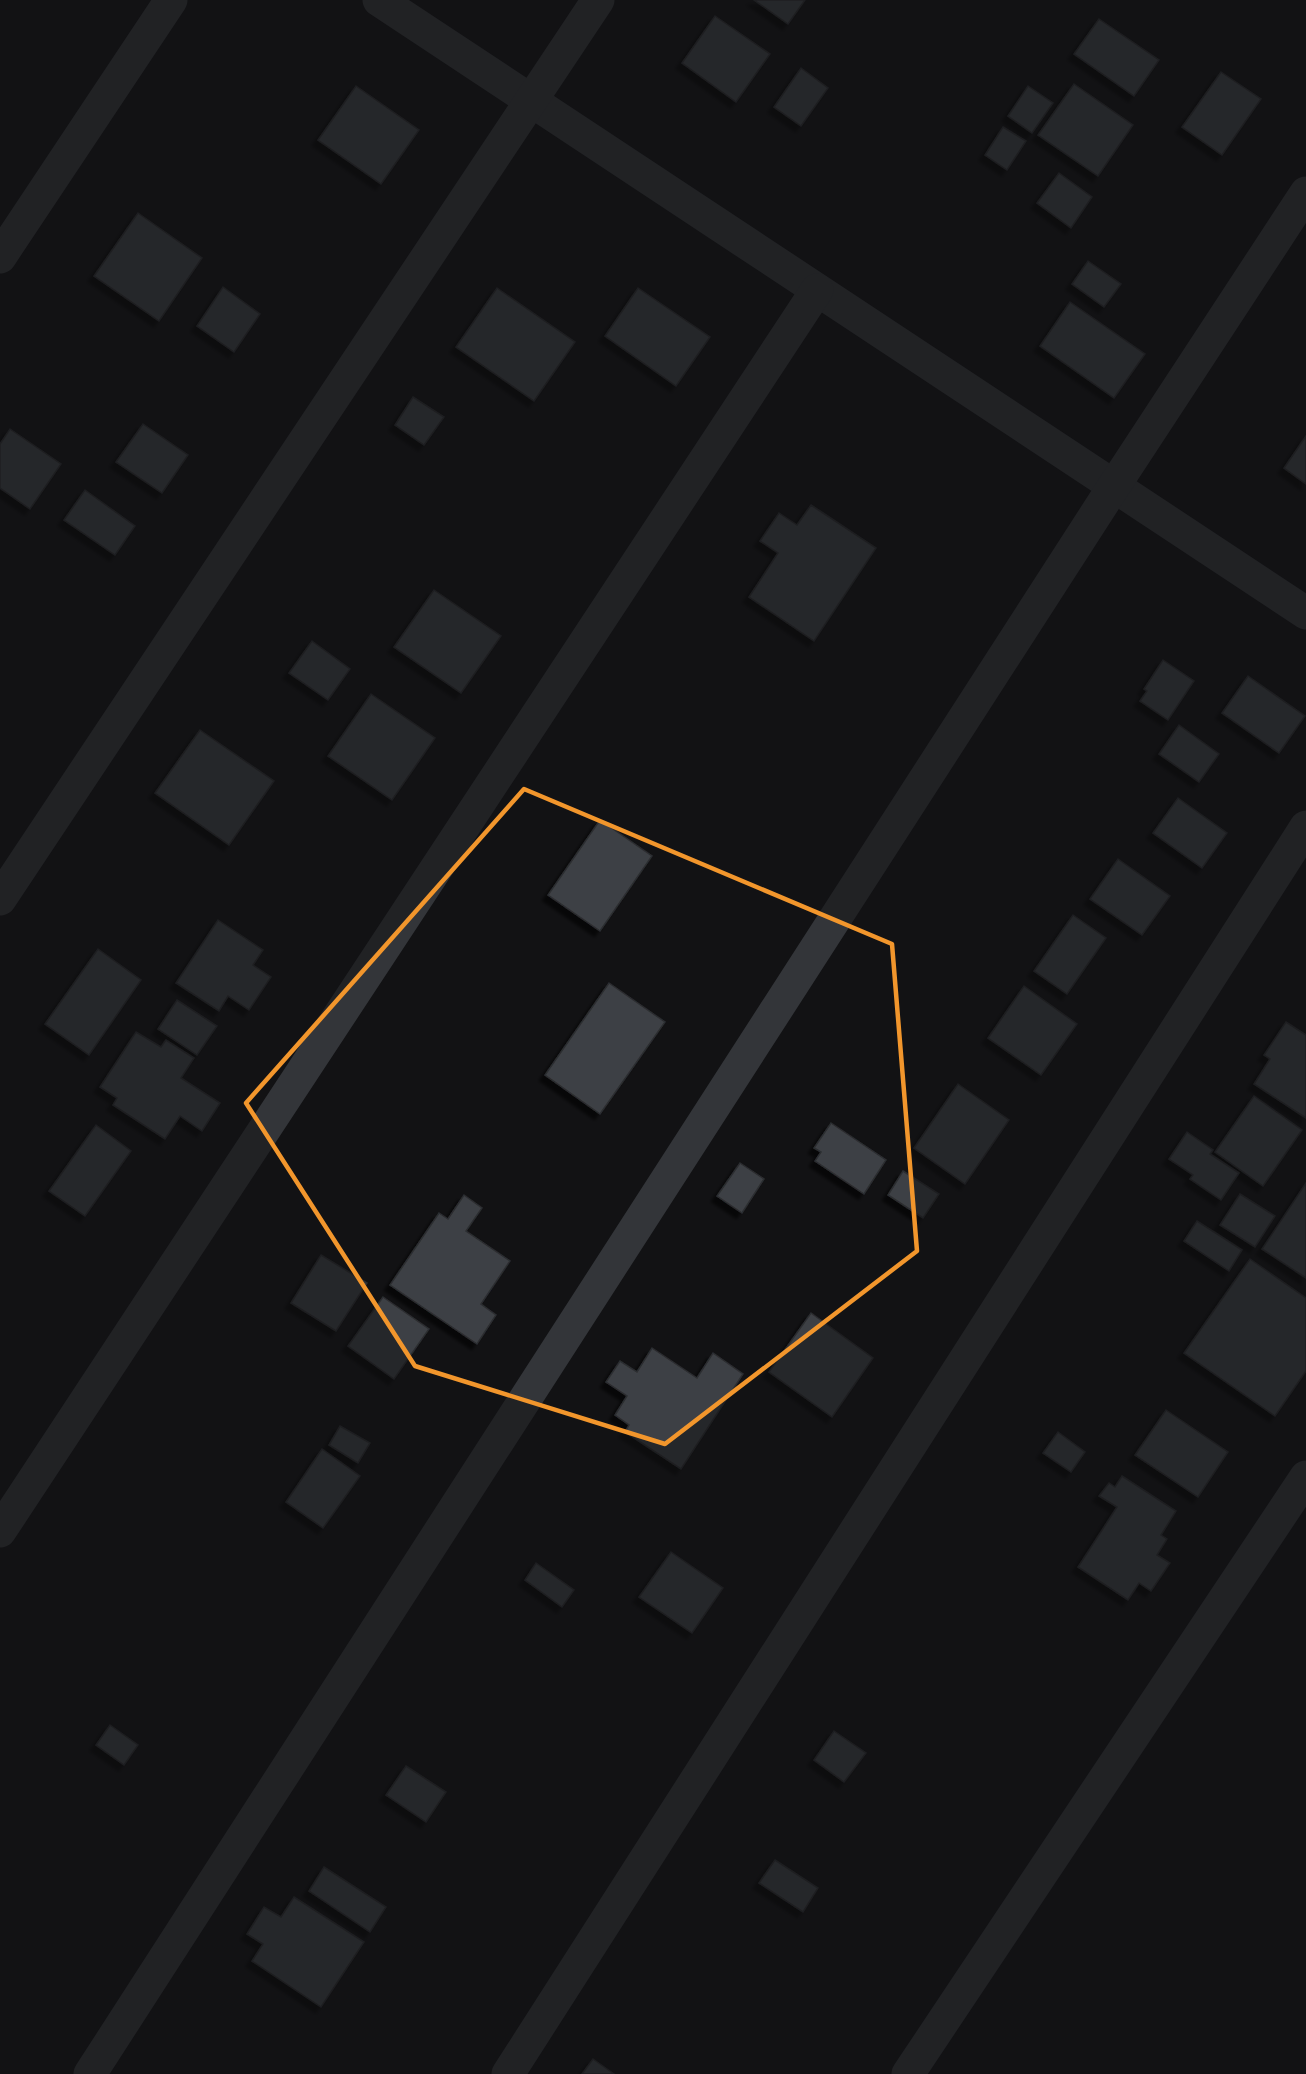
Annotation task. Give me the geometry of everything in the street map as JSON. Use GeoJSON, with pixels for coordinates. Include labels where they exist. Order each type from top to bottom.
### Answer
{"type":"FeatureCollection","features":[{"type":"Feature","properties":{"kind":"street"},"geometry":{"type":"LineString","coordinates":[[0,257],[171,0]]}},
{"type":"Feature","properties":{"kind":"street"},"geometry":{"type":"LineString","coordinates":[[379,0],[1306,613]]}},
{"type":"Feature","properties":{"kind":"street"},"geometry":{"type":"LineString","coordinates":[[0,899],[598,0]]}},
{"type":"Feature","properties":{"kind":"street"},"geometry":{"type":"LineString","coordinates":[[90,2074],[1114,486],[1306,193]]}},
{"type":"Feature","properties":{"kind":"street"},"geometry":{"type":"LineString","coordinates":[[0,1531],[818,290]]}},
{"type":"Feature","properties":{"kind":"street"},"geometry":{"type":"LineString","coordinates":[[508,2074],[1306,827]]}},
{"type":"Feature","properties":{"kind":"street"},"geometry":{"type":"LineString","coordinates":[[908,2074],[1306,1477]]}},
{"type":"Feature","properties":{"kind":"highlighted area"},"geometry":{"type":"Polygon","coordinates":[[[524,789],[892,944],[917,1251],[665,1444],[415,1366],[246,1103],[524,789]]]}},
{"type":"Feature","properties":{"kind":"building"},"geometry":{"type":"Polygon","coordinates":[[[754,0],[805,0],[788,24],[754,0]]]}},
{"type":"Feature","properties":{"kind":"building"},"geometry":{"type":"Polygon","coordinates":[[[715,16],[770,54],[736,102],[682,63],[715,16]]]}},
{"type":"Feature","properties":{"kind":"building"},"geometry":{"type":"Polygon","coordinates":[[[1099,19],[1159,60],[1134,96],[1074,54],[1099,19]]]}},
{"type":"Feature","properties":{"kind":"building"},"geometry":{"type":"Polygon","coordinates":[[[801,68],[828,88],[801,126],[774,107],[801,68]]]}},
{"type":"Feature","properties":{"kind":"building"},"geometry":{"type":"Polygon","coordinates":[[[1221,72],[1261,99],[1222,155],[1182,127],[1221,72]]]}},
{"type":"Feature","properties":{"kind":"building"},"geometry":{"type":"Polygon","coordinates":[[[1074,84],[1133,125],[1098,176],[1038,135],[1074,84]]]}},
{"type":"Feature","properties":{"kind":"building"},"geometry":{"type":"Polygon","coordinates":[[[356,86],[419,130],[381,184],[318,140],[356,86]]]}},
{"type":"Feature","properties":{"kind":"building"},"geometry":{"type":"Polygon","coordinates":[[[1028,86],[1053,103],[1032,133],[1008,116],[1028,86]]]}},
{"type":"Feature","properties":{"kind":"building"},"geometry":{"type":"Polygon","coordinates":[[[1003,127],[1026,141],[1007,170],[985,155],[1003,127]]]}},
{"type":"Feature","properties":{"kind":"building"},"geometry":{"type":"Polygon","coordinates":[[[1059,173],[1092,197],[1071,228],[1037,203],[1059,173]]]}},
{"type":"Feature","properties":{"kind":"building"},"geometry":{"type":"Polygon","coordinates":[[[138,213],[202,258],[159,321],[94,276],[138,213]]]}},
{"type":"Feature","properties":{"kind":"building"},"geometry":{"type":"Polygon","coordinates":[[[1088,261],[1121,284],[1104,307],[1072,284],[1088,261]]]}},
{"type":"Feature","properties":{"kind":"building"},"geometry":{"type":"Polygon","coordinates":[[[223,287],[260,314],[234,352],[197,326],[223,287]]]}},
{"type":"Feature","properties":{"kind":"building"},"geometry":{"type":"Polygon","coordinates":[[[497,288],[575,342],[534,401],[456,347],[497,288]]]}},
{"type":"Feature","properties":{"kind":"building"},"geometry":{"type":"Polygon","coordinates":[[[638,288],[710,337],[676,386],[605,336],[638,288]]]}},
{"type":"Feature","properties":{"kind":"building"},"geometry":{"type":"Polygon","coordinates":[[[1070,302],[1145,354],[1114,398],[1040,346],[1070,302]]]}},
{"type":"Feature","properties":{"kind":"building"},"geometry":{"type":"Polygon","coordinates":[[[413,397],[444,417],[424,445],[395,425],[413,397]]]}},
{"type":"Feature","properties":{"kind":"building"},"geometry":{"type":"Polygon","coordinates":[[[143,424],[188,455],[162,493],[116,462],[143,424]]]}},
{"type":"Feature","properties":{"kind":"building"},"geometry":{"type":"Polygon","coordinates":[[[10,429],[61,464],[30,509],[0,488],[0,444],[10,429]]]}},
{"type":"Feature","properties":{"kind":"building"},"geometry":{"type":"Polygon","coordinates":[[[1306,436],[1306,484],[1284,468],[1306,436]]]}},
{"type":"Feature","properties":{"kind":"building"},"geometry":{"type":"Polygon","coordinates":[[[85,490],[135,526],[115,555],[64,520],[85,490]]]}},
{"type":"Feature","properties":{"kind":"building"},"geometry":{"type":"Polygon","coordinates":[[[811,505],[876,548],[814,641],[749,597],[778,553],[760,541],[779,513],[797,525],[811,505]]]}},
{"type":"Feature","properties":{"kind":"building"},"geometry":{"type":"Polygon","coordinates":[[[434,590],[501,636],[461,693],[394,647],[434,590]]]}},
{"type":"Feature","properties":{"kind":"building"},"geometry":{"type":"Polygon","coordinates":[[[312,641],[350,669],[328,700],[289,673],[312,641]]]}},
{"type":"Feature","properties":{"kind":"building"},"geometry":{"type":"Polygon","coordinates":[[[1163,660],[1194,681],[1168,720],[1140,701],[1147,691],[1144,689],[1163,660]]]}},
{"type":"Feature","properties":{"kind":"building"},"geometry":{"type":"Polygon","coordinates":[[[1248,676],[1305,716],[1279,753],[1222,713],[1248,676]]]}},
{"type":"Feature","properties":{"kind":"building"},"geometry":{"type":"Polygon","coordinates":[[[371,694],[435,738],[392,800],[328,756],[371,694]]]}},
{"type":"Feature","properties":{"kind":"building"},"geometry":{"type":"Polygon","coordinates":[[[1179,725],[1219,754],[1199,782],[1159,754],[1179,725]]]}},
{"type":"Feature","properties":{"kind":"building"},"geometry":{"type":"Polygon","coordinates":[[[200,730],[274,781],[229,845],[155,793],[200,730]]]}},
{"type":"Feature","properties":{"kind":"building"},"geometry":{"type":"Polygon","coordinates":[[[1178,798],[1227,833],[1202,868],[1153,833],[1178,798]]]}},
{"type":"Feature","properties":{"kind":"building"},"geometry":{"type":"Polygon","coordinates":[[[600,820],[652,856],[600,931],[548,895],[600,820]]]}},
{"type":"Feature","properties":{"kind":"building"},"geometry":{"type":"Polygon","coordinates":[[[1118,859],[1170,896],[1142,935],[1090,899],[1118,859]]]}},
{"type":"Feature","properties":{"kind":"building"},"geometry":{"type":"Polygon","coordinates":[[[1073,915],[1106,938],[1067,994],[1034,971],[1073,915]]]}},
{"type":"Feature","properties":{"kind":"building"},"geometry":{"type":"Polygon","coordinates":[[[218,920],[263,950],[253,965],[271,977],[249,1010],[228,996],[219,1011],[176,983],[218,920]]]}},
{"type":"Feature","properties":{"kind":"building"},"geometry":{"type":"Polygon","coordinates":[[[98,949],[141,980],[89,1055],[45,1024],[98,949]]]}},
{"type":"Feature","properties":{"kind":"building"},"geometry":{"type":"Polygon","coordinates":[[[609,983],[665,1022],[600,1114],[545,1075],[609,983]]]}},
{"type":"Feature","properties":{"kind":"building"},"geometry":{"type":"Polygon","coordinates":[[[1024,986],[1077,1024],[1041,1075],[988,1038],[1024,986]]]}},
{"type":"Feature","properties":{"kind":"building"},"geometry":{"type":"Polygon","coordinates":[[[177,1000],[217,1026],[197,1055],[158,1029],[177,1000]]]}},
{"type":"Feature","properties":{"kind":"building"},"geometry":{"type":"Polygon","coordinates":[[[1286,1022],[1306,1035],[1306,1118],[1254,1084],[1270,1059],[1264,1055],[1286,1022]]]}},
{"type":"Feature","properties":{"kind":"building"},"geometry":{"type":"Polygon","coordinates":[[[136,1032],[161,1047],[166,1040],[194,1058],[181,1078],[220,1103],[202,1131],[180,1116],[165,1139],[113,1105],[117,1098],[100,1087],[136,1032]]]}},
{"type":"Feature","properties":{"kind":"building"},"geometry":{"type":"Polygon","coordinates":[[[958,1084],[1009,1120],[965,1184],[914,1148],[958,1084]]]}},
{"type":"Feature","properties":{"kind":"building"},"geometry":{"type":"Polygon","coordinates":[[[1254,1096],[1302,1130],[1263,1186],[1215,1152],[1254,1096]]]}},
{"type":"Feature","properties":{"kind":"building"},"geometry":{"type":"Polygon","coordinates":[[[831,1123],[886,1160],[864,1194],[815,1161],[821,1152],[814,1148],[831,1123]]]}},
{"type":"Feature","properties":{"kind":"building"},"geometry":{"type":"Polygon","coordinates":[[[96,1125],[131,1151],[85,1216],[49,1191],[96,1125]]]}},
{"type":"Feature","properties":{"kind":"building"},"geometry":{"type":"Polygon","coordinates":[[[1187,1132],[1213,1150],[1210,1154],[1239,1173],[1221,1200],[1190,1179],[1193,1175],[1169,1159],[1187,1132]]]}},
{"type":"Feature","properties":{"kind":"building"},"geometry":{"type":"Polygon","coordinates":[[[740,1163],[764,1179],[742,1213],[717,1196],[740,1163]]]}},
{"type":"Feature","properties":{"kind":"building"},"geometry":{"type":"Polygon","coordinates":[[[903,1171],[939,1194],[923,1218],[888,1195],[903,1171]]]}},
{"type":"Feature","properties":{"kind":"building"},"geometry":{"type":"Polygon","coordinates":[[[1306,1183],[1306,1278],[1262,1249],[1306,1183]]]}},
{"type":"Feature","properties":{"kind":"building"},"geometry":{"type":"Polygon","coordinates":[[[1240,1194],[1275,1216],[1255,1247],[1220,1225],[1240,1194]]]}},
{"type":"Feature","properties":{"kind":"building"},"geometry":{"type":"Polygon","coordinates":[[[464,1195],[482,1208],[466,1231],[510,1261],[481,1304],[496,1315],[477,1344],[390,1285],[439,1213],[448,1219],[464,1195]]]}},
{"type":"Feature","properties":{"kind":"building"},"geometry":{"type":"Polygon","coordinates":[[[1197,1221],[1242,1250],[1229,1271],[1184,1241],[1197,1221]]]}},
{"type":"Feature","properties":{"kind":"building"},"geometry":{"type":"Polygon","coordinates":[[[321,1255],[367,1283],[336,1331],[291,1303],[321,1255]]]}},
{"type":"Feature","properties":{"kind":"building"},"geometry":{"type":"Polygon","coordinates":[[[1250,1259],[1306,1298],[1306,1371],[1275,1416],[1184,1353],[1250,1259]]]}},
{"type":"Feature","properties":{"kind":"building"},"geometry":{"type":"Polygon","coordinates":[[[383,1297],[429,1329],[394,1379],[348,1346],[383,1297]]]}},
{"type":"Feature","properties":{"kind":"building"},"geometry":{"type":"Polygon","coordinates":[[[811,1313],[873,1358],[832,1417],[769,1372],[811,1313]]]}},
{"type":"Feature","properties":{"kind":"building"},"geometry":{"type":"Polygon","coordinates":[[[652,1348],[697,1378],[713,1353],[743,1374],[681,1469],[625,1432],[629,1425],[615,1415],[627,1396],[606,1382],[620,1361],[637,1372],[652,1348]]]}},
{"type":"Feature","properties":{"kind":"building"},"geometry":{"type":"Polygon","coordinates":[[[1166,1410],[1228,1452],[1198,1497],[1135,1455],[1166,1410]]]}},
{"type":"Feature","properties":{"kind":"building"},"geometry":{"type":"Polygon","coordinates":[[[340,1426],[370,1443],[358,1463],[329,1445],[340,1426]]]}},
{"type":"Feature","properties":{"kind":"building"},"geometry":{"type":"Polygon","coordinates":[[[1058,1432],[1085,1452],[1071,1472],[1043,1453],[1058,1432]]]}},
{"type":"Feature","properties":{"kind":"building"},"geometry":{"type":"Polygon","coordinates":[[[322,1449],[360,1476],[323,1528],[286,1502],[322,1449]]]}},
{"type":"Feature","properties":{"kind":"building"},"geometry":{"type":"Polygon","coordinates":[[[1122,1476],[1176,1511],[1161,1535],[1167,1539],[1157,1555],[1170,1563],[1151,1591],[1139,1583],[1128,1600],[1078,1567],[1117,1507],[1099,1496],[1109,1483],[1115,1487],[1122,1476]]]}},
{"type":"Feature","properties":{"kind":"building"},"geometry":{"type":"Polygon","coordinates":[[[671,1552],[723,1588],[692,1633],[639,1597],[671,1552]]]}},
{"type":"Feature","properties":{"kind":"building"},"geometry":{"type":"Polygon","coordinates":[[[536,1563],[574,1590],[562,1607],[525,1580],[536,1563]]]}},
{"type":"Feature","properties":{"kind":"building"},"geometry":{"type":"Polygon","coordinates":[[[110,1725],[138,1745],[124,1765],[96,1745],[110,1725]]]}},
{"type":"Feature","properties":{"kind":"building"},"geometry":{"type":"Polygon","coordinates":[[[834,1731],[866,1753],[844,1782],[814,1760],[834,1731]]]}},
{"type":"Feature","properties":{"kind":"building"},"geometry":{"type":"Polygon","coordinates":[[[406,1766],[446,1792],[426,1822],[386,1795],[406,1766]]]}},
{"type":"Feature","properties":{"kind":"building"},"geometry":{"type":"Polygon","coordinates":[[[775,1860],[818,1888],[803,1912],[759,1883],[775,1860]]]}},
{"type":"Feature","properties":{"kind":"building"},"geometry":{"type":"Polygon","coordinates":[[[324,1867],[386,1907],[370,1932],[309,1891],[324,1867]]]}},
{"type":"Feature","properties":{"kind":"building"},"geometry":{"type":"Polygon","coordinates":[[[294,1897],[364,1942],[321,2007],[252,1961],[263,1944],[247,1934],[264,1907],[281,1917],[294,1897]]]}},
{"type":"Feature","properties":{"kind":"building"},"geometry":{"type":"Polygon","coordinates":[[[593,2059],[614,2074],[582,2074],[593,2059]]]}}]}
